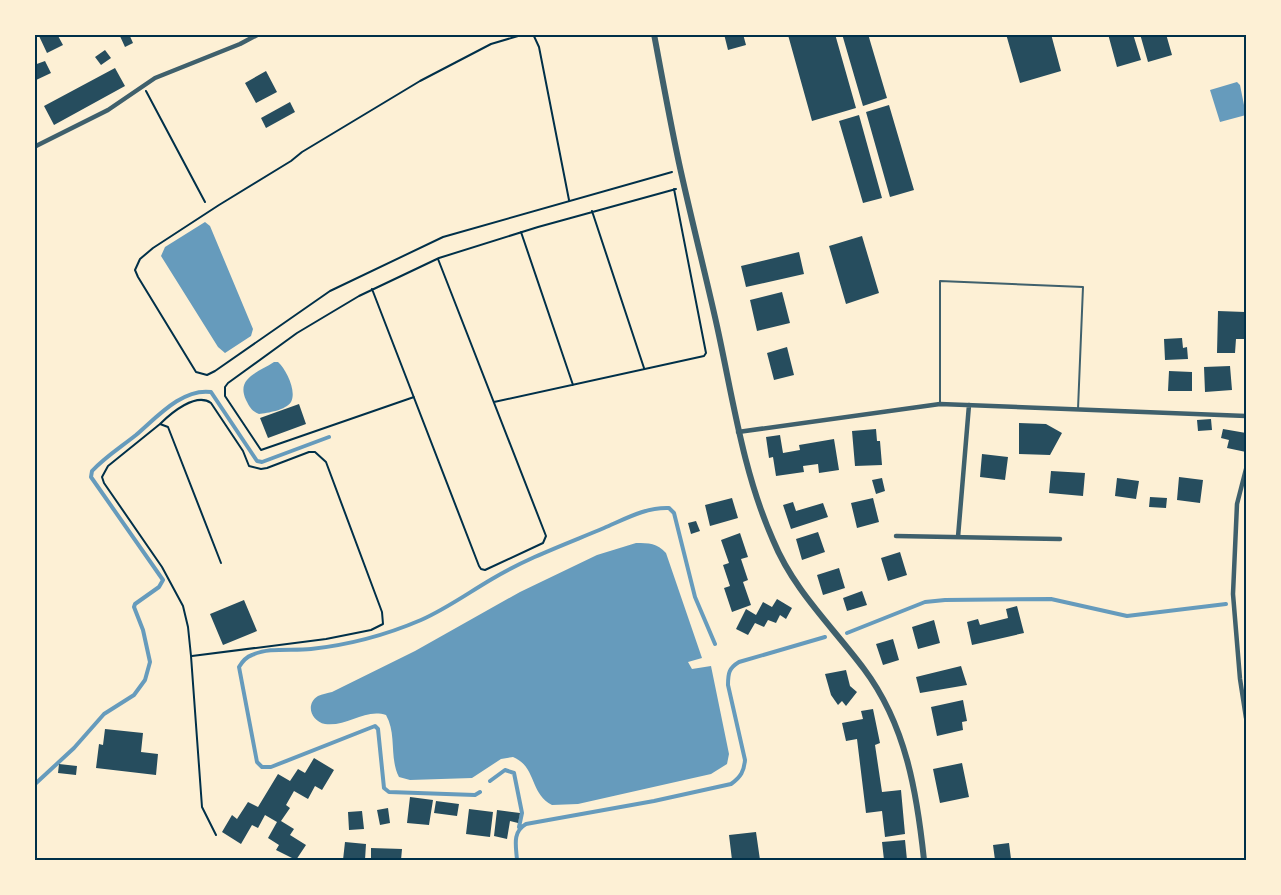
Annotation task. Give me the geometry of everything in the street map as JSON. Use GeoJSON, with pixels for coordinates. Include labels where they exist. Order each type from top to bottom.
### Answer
{"type":"FeatureCollection","features":[{"type":"Feature","properties":{"kind":"street"},"geometry":{"type":"LineString","coordinates":[[34,147],[108,110],[155,78],[240,44],[259,34]]}},
{"type":"Feature","properties":{"kind":"street"},"geometry":{"type":"LineString","coordinates":[[654,34],[681,172],[717,326],[738,432],[753,487],[773,542],[801,593],[865,670],[888,708],[910,767],[917,798],[924,861]]}},
{"type":"Feature","properties":{"kind":"street"},"geometry":{"type":"LineString","coordinates":[[738,432],[940,404],[1246,416]]}},
{"type":"Feature","properties":{"kind":"street"},"geometry":{"type":"LineString","coordinates":[[958,537],[969,405]]}},
{"type":"Feature","properties":{"kind":"street"},"geometry":{"type":"LineString","coordinates":[[1246,469],[1237,504],[1233,594],[1240,679],[1246,718]]}},
{"type":"Feature","properties":{"kind":"street"},"geometry":{"type":"LineString","coordinates":[[896,536],[1060,539]]}},
{"type":"Feature","properties":{"kind":"lane"},"geometry":{"type":"LineString","coordinates":[[940,404],[939,281],[1083,287],[1078,410]]}},
{"type":"Feature","properties":{"kind":"path"},"geometry":{"type":"LineString","coordinates":[[525,34],[491,44],[420,81],[219,204],[140,259],[135,270],[138,277],[196,372],[207,375],[330,291],[443,237],[667,173],[681,172]]}},
{"type":"Feature","properties":{"kind":"path"},"geometry":{"type":"LineString","coordinates":[[532,34],[539,47],[569,200]]}},
{"type":"Feature","properties":{"kind":"path"},"geometry":{"type":"LineString","coordinates":[[143,86],[204,202]]}},
{"type":"Feature","properties":{"kind":"path"},"geometry":{"type":"LineString","coordinates":[[414,397],[261,450],[225,396],[225,387],[297,333],[372,289],[438,259],[521,232],[685,187]]}},
{"type":"Feature","properties":{"kind":"path"},"geometry":{"type":"LineString","coordinates":[[494,402],[699,358],[706,353],[674,189]]}},
{"type":"Feature","properties":{"kind":"path"},"geometry":{"type":"LineString","coordinates":[[592,212],[644,369]]}},
{"type":"Feature","properties":{"kind":"path"},"geometry":{"type":"LineString","coordinates":[[521,232],[573,385]]}},
{"type":"Feature","properties":{"kind":"path"},"geometry":{"type":"LineString","coordinates":[[372,289],[479,566],[485,570],[543,543],[546,536],[438,259]]}},
{"type":"Feature","properties":{"kind":"path"},"geometry":{"type":"LineString","coordinates":[[191,656],[326,639],[371,630],[383,624],[382,612],[326,462],[320,455],[309,452],[267,468],[249,466],[243,451],[211,403],[197,399],[168,416],[108,466],[102,477],[173,584],[183,606],[191,656],[202,807],[216,835]]}},
{"type":"Feature","properties":{"kind":"path"},"geometry":{"type":"LineString","coordinates":[[160,424],[168,427],[220,563]]}},
{"type":"Feature","properties":{"kind":"path"},"geometry":{"type":"LineString","coordinates":[[34,859],[46,861]]}},
{"type":"Feature","properties":{"kind":"water"},"geometry":{"type":"Polygon","coordinates":[[[1237,82],[1240,85],[1246,115],[1220,122],[1210,90],[1237,82]]]}},
{"type":"Feature","properties":{"kind":"water"},"geometry":{"type":"Polygon","coordinates":[[[205,222],[210,226],[253,329],[251,336],[225,353],[218,347],[161,256],[165,247],[205,222]]]}},
{"type":"Feature","properties":{"kind":"water"},"geometry":{"type":"Polygon","coordinates":[[[278,362],[284,370],[292,386],[291,402],[276,411],[259,414],[247,403],[244,386],[255,373],[278,362]]]}},
{"type":"Feature","properties":{"kind":"water"},"geometry":{"type":"Polygon","coordinates":[[[636,543],[652,544],[666,553],[702,658],[688,662],[692,669],[711,666],[729,754],[727,764],[711,774],[578,804],[552,805],[540,794],[526,767],[513,757],[501,759],[472,778],[410,780],[399,777],[396,770],[391,730],[386,715],[371,714],[333,724],[320,722],[313,716],[312,703],[318,696],[332,692],[415,651],[520,592],[597,555],[636,543]]]}},
{"type":"Feature","properties":{"kind":"building"},"geometry":{"type":"Polygon","coordinates":[[[57,34],[63,45],[47,53],[39,36],[57,34]]]}},
{"type":"Feature","properties":{"kind":"building"},"geometry":{"type":"Polygon","coordinates":[[[119,34],[129,34],[133,43],[125,47],[119,34]]]}},
{"type":"Feature","properties":{"kind":"building"},"geometry":{"type":"Polygon","coordinates":[[[724,34],[743,34],[746,45],[728,50],[724,34]]]}},
{"type":"Feature","properties":{"kind":"building"},"geometry":{"type":"Polygon","coordinates":[[[835,34],[856,108],[812,121],[788,35],[835,34]]]}},
{"type":"Feature","properties":{"kind":"building"},"geometry":{"type":"Polygon","coordinates":[[[842,34],[868,34],[887,98],[863,106],[842,34]]]}},
{"type":"Feature","properties":{"kind":"building"},"geometry":{"type":"Polygon","coordinates":[[[1006,34],[1051,34],[1061,71],[1020,83],[1006,34]]]}},
{"type":"Feature","properties":{"kind":"building"},"geometry":{"type":"Polygon","coordinates":[[[1108,34],[1133,34],[1141,60],[1117,67],[1108,34]]]}},
{"type":"Feature","properties":{"kind":"building"},"geometry":{"type":"Polygon","coordinates":[[[1140,34],[1166,34],[1172,55],[1148,62],[1140,34]]]}},
{"type":"Feature","properties":{"kind":"building"},"geometry":{"type":"Polygon","coordinates":[[[105,50],[111,58],[101,65],[95,57],[105,50]]]}},
{"type":"Feature","properties":{"kind":"building"},"geometry":{"type":"Polygon","coordinates":[[[45,61],[51,73],[34,81],[34,65],[45,61]]]}},
{"type":"Feature","properties":{"kind":"building"},"geometry":{"type":"Polygon","coordinates":[[[115,68],[125,86],[54,125],[44,106],[115,68]]]}},
{"type":"Feature","properties":{"kind":"building"},"geometry":{"type":"Polygon","coordinates":[[[266,71],[277,92],[256,103],[245,83],[266,71]]]}},
{"type":"Feature","properties":{"kind":"building"},"geometry":{"type":"Polygon","coordinates":[[[290,102],[295,112],[266,128],[261,118],[290,102]]]}},
{"type":"Feature","properties":{"kind":"building"},"geometry":{"type":"Polygon","coordinates":[[[889,105],[914,190],[890,197],[866,112],[889,105]]]}},
{"type":"Feature","properties":{"kind":"building"},"geometry":{"type":"Polygon","coordinates":[[[859,115],[882,198],[863,203],[839,121],[859,115]]]}},
{"type":"Feature","properties":{"kind":"building"},"geometry":{"type":"Polygon","coordinates":[[[862,236],[879,293],[846,304],[829,246],[862,236]]]}},
{"type":"Feature","properties":{"kind":"building"},"geometry":{"type":"Polygon","coordinates":[[[799,252],[804,274],[746,287],[741,266],[799,252]]]}},
{"type":"Feature","properties":{"kind":"building"},"geometry":{"type":"Polygon","coordinates":[[[782,292],[790,323],[757,331],[750,300],[782,292]]]}},
{"type":"Feature","properties":{"kind":"building"},"geometry":{"type":"Polygon","coordinates":[[[1218,311],[1245,312],[1244,339],[1236,339],[1235,353],[1217,353],[1218,311]]]}},
{"type":"Feature","properties":{"kind":"building"},"geometry":{"type":"Polygon","coordinates":[[[1182,338],[1183,348],[1187,347],[1188,359],[1165,360],[1164,339],[1182,338]]]}},
{"type":"Feature","properties":{"kind":"building"},"geometry":{"type":"Polygon","coordinates":[[[787,347],[794,375],[774,380],[767,353],[787,347]]]}},
{"type":"Feature","properties":{"kind":"building"},"geometry":{"type":"Polygon","coordinates":[[[1230,366],[1232,390],[1205,392],[1204,367],[1230,366]]]}},
{"type":"Feature","properties":{"kind":"building"},"geometry":{"type":"Polygon","coordinates":[[[1169,371],[1192,372],[1192,391],[1168,391],[1169,371]]]}},
{"type":"Feature","properties":{"kind":"building"},"geometry":{"type":"Polygon","coordinates":[[[299,404],[306,424],[268,438],[260,418],[299,404]]]}},
{"type":"Feature","properties":{"kind":"building"},"geometry":{"type":"Polygon","coordinates":[[[1211,419],[1212,430],[1198,431],[1197,420],[1211,419]]]}},
{"type":"Feature","properties":{"kind":"building"},"geometry":{"type":"Polygon","coordinates":[[[1019,423],[1046,424],[1062,433],[1050,455],[1019,454],[1019,423]]]}},
{"type":"Feature","properties":{"kind":"building"},"geometry":{"type":"Polygon","coordinates":[[[876,429],[877,441],[880,441],[882,465],[855,466],[852,431],[876,429]]]}},
{"type":"Feature","properties":{"kind":"building"},"geometry":{"type":"Polygon","coordinates":[[[1223,429],[1246,433],[1246,452],[1227,448],[1229,440],[1221,438],[1223,429]]]}},
{"type":"Feature","properties":{"kind":"building"},"geometry":{"type":"Polygon","coordinates":[[[780,435],[783,453],[800,450],[799,445],[834,439],[839,470],[819,473],[818,464],[803,466],[804,472],[776,476],[773,457],[769,458],[766,437],[780,435]]]}},
{"type":"Feature","properties":{"kind":"building"},"geometry":{"type":"Polygon","coordinates":[[[982,454],[1008,457],[1005,480],[980,477],[982,454]]]}},
{"type":"Feature","properties":{"kind":"building"},"geometry":{"type":"Polygon","coordinates":[[[1051,471],[1085,473],[1083,496],[1049,493],[1051,471]]]}},
{"type":"Feature","properties":{"kind":"building"},"geometry":{"type":"Polygon","coordinates":[[[1179,477],[1203,480],[1200,503],[1177,500],[1179,477]]]}},
{"type":"Feature","properties":{"kind":"building"},"geometry":{"type":"Polygon","coordinates":[[[882,478],[885,491],[876,494],[872,480],[882,478]]]}},
{"type":"Feature","properties":{"kind":"building"},"geometry":{"type":"Polygon","coordinates":[[[1117,478],[1139,481],[1136,499],[1115,496],[1117,478]]]}},
{"type":"Feature","properties":{"kind":"building"},"geometry":{"type":"Polygon","coordinates":[[[1150,497],[1167,498],[1166,508],[1149,507],[1150,497]]]}},
{"type":"Feature","properties":{"kind":"building"},"geometry":{"type":"Polygon","coordinates":[[[732,498],[738,518],[710,526],[705,505],[732,498]]]}},
{"type":"Feature","properties":{"kind":"building"},"geometry":{"type":"Polygon","coordinates":[[[873,498],[879,522],[857,528],[851,503],[873,498]]]}},
{"type":"Feature","properties":{"kind":"building"},"geometry":{"type":"Polygon","coordinates":[[[793,502],[796,511],[823,503],[828,517],[791,529],[783,505],[793,502]]]}},
{"type":"Feature","properties":{"kind":"building"},"geometry":{"type":"Polygon","coordinates":[[[696,521],[700,531],[691,534],[688,523],[696,521]]]}},
{"type":"Feature","properties":{"kind":"building"},"geometry":{"type":"Polygon","coordinates":[[[818,532],[825,552],[802,560],[796,539],[818,532]]]}},
{"type":"Feature","properties":{"kind":"building"},"geometry":{"type":"Polygon","coordinates":[[[740,533],[748,557],[741,559],[748,580],[743,582],[751,605],[732,612],[724,588],[730,586],[723,565],[729,563],[721,540],[740,533]]]}},
{"type":"Feature","properties":{"kind":"building"},"geometry":{"type":"Polygon","coordinates":[[[900,552],[907,575],[888,581],[881,558],[900,552]]]}},
{"type":"Feature","properties":{"kind":"building"},"geometry":{"type":"Polygon","coordinates":[[[839,568],[845,588],[823,595],[817,575],[839,568]]]}},
{"type":"Feature","properties":{"kind":"building"},"geometry":{"type":"Polygon","coordinates":[[[862,591],[867,605],[847,611],[843,598],[862,591]]]}},
{"type":"Feature","properties":{"kind":"building"},"geometry":{"type":"Polygon","coordinates":[[[777,599],[792,608],[786,619],[780,615],[776,623],[768,620],[764,627],[755,623],[748,635],[736,629],[746,609],[756,615],[763,602],[772,607],[777,599]]]}},
{"type":"Feature","properties":{"kind":"building"},"geometry":{"type":"Polygon","coordinates":[[[244,600],[257,631],[223,645],[210,614],[244,600]]]}},
{"type":"Feature","properties":{"kind":"building"},"geometry":{"type":"Polygon","coordinates":[[[1017,606],[1024,633],[972,645],[967,622],[978,619],[980,625],[1008,618],[1006,609],[1017,606]]]}},
{"type":"Feature","properties":{"kind":"building"},"geometry":{"type":"Polygon","coordinates":[[[934,620],[940,643],[918,649],[912,627],[934,620]]]}},
{"type":"Feature","properties":{"kind":"building"},"geometry":{"type":"Polygon","coordinates":[[[893,639],[899,660],[883,665],[876,644],[893,639]]]}},
{"type":"Feature","properties":{"kind":"building"},"geometry":{"type":"Polygon","coordinates":[[[961,666],[967,685],[920,693],[916,677],[961,666]]]}},
{"type":"Feature","properties":{"kind":"building"},"geometry":{"type":"Polygon","coordinates":[[[846,670],[850,686],[857,692],[846,706],[842,701],[838,705],[831,695],[825,674],[846,670]]]}},
{"type":"Feature","properties":{"kind":"building"},"geometry":{"type":"Polygon","coordinates":[[[963,700],[967,721],[962,722],[963,730],[937,736],[931,707],[963,700]]]}},
{"type":"Feature","properties":{"kind":"building"},"geometry":{"type":"Polygon","coordinates":[[[873,709],[880,743],[875,745],[882,792],[901,790],[905,834],[885,837],[882,811],[866,813],[857,739],[846,741],[842,723],[863,719],[861,711],[873,709]]]}},
{"type":"Feature","properties":{"kind":"building"},"geometry":{"type":"Polygon","coordinates":[[[105,729],[143,733],[141,752],[158,754],[156,775],[96,768],[99,744],[103,745],[105,729]]]}},
{"type":"Feature","properties":{"kind":"building"},"geometry":{"type":"Polygon","coordinates":[[[314,758],[334,770],[322,790],[315,786],[308,799],[294,791],[286,805],[290,808],[281,821],[294,829],[290,835],[306,845],[296,860],[276,850],[279,845],[268,838],[277,822],[265,815],[258,828],[252,825],[241,844],[222,832],[232,815],[237,819],[248,802],[258,807],[278,774],[290,781],[298,769],[305,773],[314,758]]]}},
{"type":"Feature","properties":{"kind":"building"},"geometry":{"type":"Polygon","coordinates":[[[962,763],[969,797],[940,803],[933,769],[962,763]]]}},
{"type":"Feature","properties":{"kind":"building"},"geometry":{"type":"Polygon","coordinates":[[[59,764],[77,766],[76,775],[58,773],[59,764]]]}},
{"type":"Feature","properties":{"kind":"building"},"geometry":{"type":"Polygon","coordinates":[[[410,797],[433,800],[429,825],[407,823],[410,797]]]}},
{"type":"Feature","properties":{"kind":"building"},"geometry":{"type":"Polygon","coordinates":[[[436,801],[459,804],[457,816],[434,813],[436,801]]]}},
{"type":"Feature","properties":{"kind":"building"},"geometry":{"type":"Polygon","coordinates":[[[388,808],[390,823],[380,825],[377,810],[388,808]]]}},
{"type":"Feature","properties":{"kind":"building"},"geometry":{"type":"Polygon","coordinates":[[[469,809],[493,812],[490,837],[466,834],[469,809]]]}},
{"type":"Feature","properties":{"kind":"building"},"geometry":{"type":"Polygon","coordinates":[[[497,810],[520,813],[518,823],[510,821],[507,839],[494,836],[497,810]]]}},
{"type":"Feature","properties":{"kind":"building"},"geometry":{"type":"Polygon","coordinates":[[[362,811],[364,829],[349,830],[348,812],[362,811]]]}},
{"type":"Feature","properties":{"kind":"building"},"geometry":{"type":"Polygon","coordinates":[[[756,832],[760,860],[732,860],[729,835],[756,832]]]}},
{"type":"Feature","properties":{"kind":"building"},"geometry":{"type":"Polygon","coordinates":[[[905,840],[907,860],[884,860],[882,842],[905,840]]]}},
{"type":"Feature","properties":{"kind":"building"},"geometry":{"type":"Polygon","coordinates":[[[345,842],[366,844],[365,860],[343,860],[345,842]]]}},
{"type":"Feature","properties":{"kind":"building"},"geometry":{"type":"Polygon","coordinates":[[[1009,843],[1011,859],[995,860],[993,845],[1009,843]]]}},
{"type":"Feature","properties":{"kind":"building"},"geometry":{"type":"Polygon","coordinates":[[[371,848],[402,849],[401,860],[371,860],[371,848]]]}},
{"type":"Feature","properties":{"kind":"waterway"},"geometry":{"type":"LineString","coordinates":[[34,785],[74,748],[104,714],[134,695],[145,680],[150,662],[143,630],[134,607],[159,587],[163,580],[91,477],[92,471],[170,406],[180,399],[200,392],[211,392],[257,461],[262,462],[329,437]]}},
{"type":"Feature","properties":{"kind":"waterway"},"geometry":{"type":"LineString","coordinates":[[480,792],[475,795],[389,792],[384,788],[378,729],[375,726],[271,767],[262,767],[257,762],[239,667],[248,657],[259,653],[339,645],[381,635],[408,625],[439,611],[505,571],[636,514],[660,508],[669,508],[674,513],[695,597],[715,644]]}},
{"type":"Feature","properties":{"kind":"waterway"},"geometry":{"type":"LineString","coordinates":[[847,633],[925,602],[945,600],[1051,599],[1127,616],[1226,604]]}},
{"type":"Feature","properties":{"kind":"waterway"},"geometry":{"type":"LineString","coordinates":[[517,860],[517,835],[526,824],[654,801],[731,784],[741,774],[745,760],[728,685],[731,669],[739,662],[825,637]]}},
{"type":"Feature","properties":{"kind":"waterway"},"geometry":{"type":"LineString","coordinates":[[490,781],[505,770],[514,773],[522,813],[519,827]]}}]}
